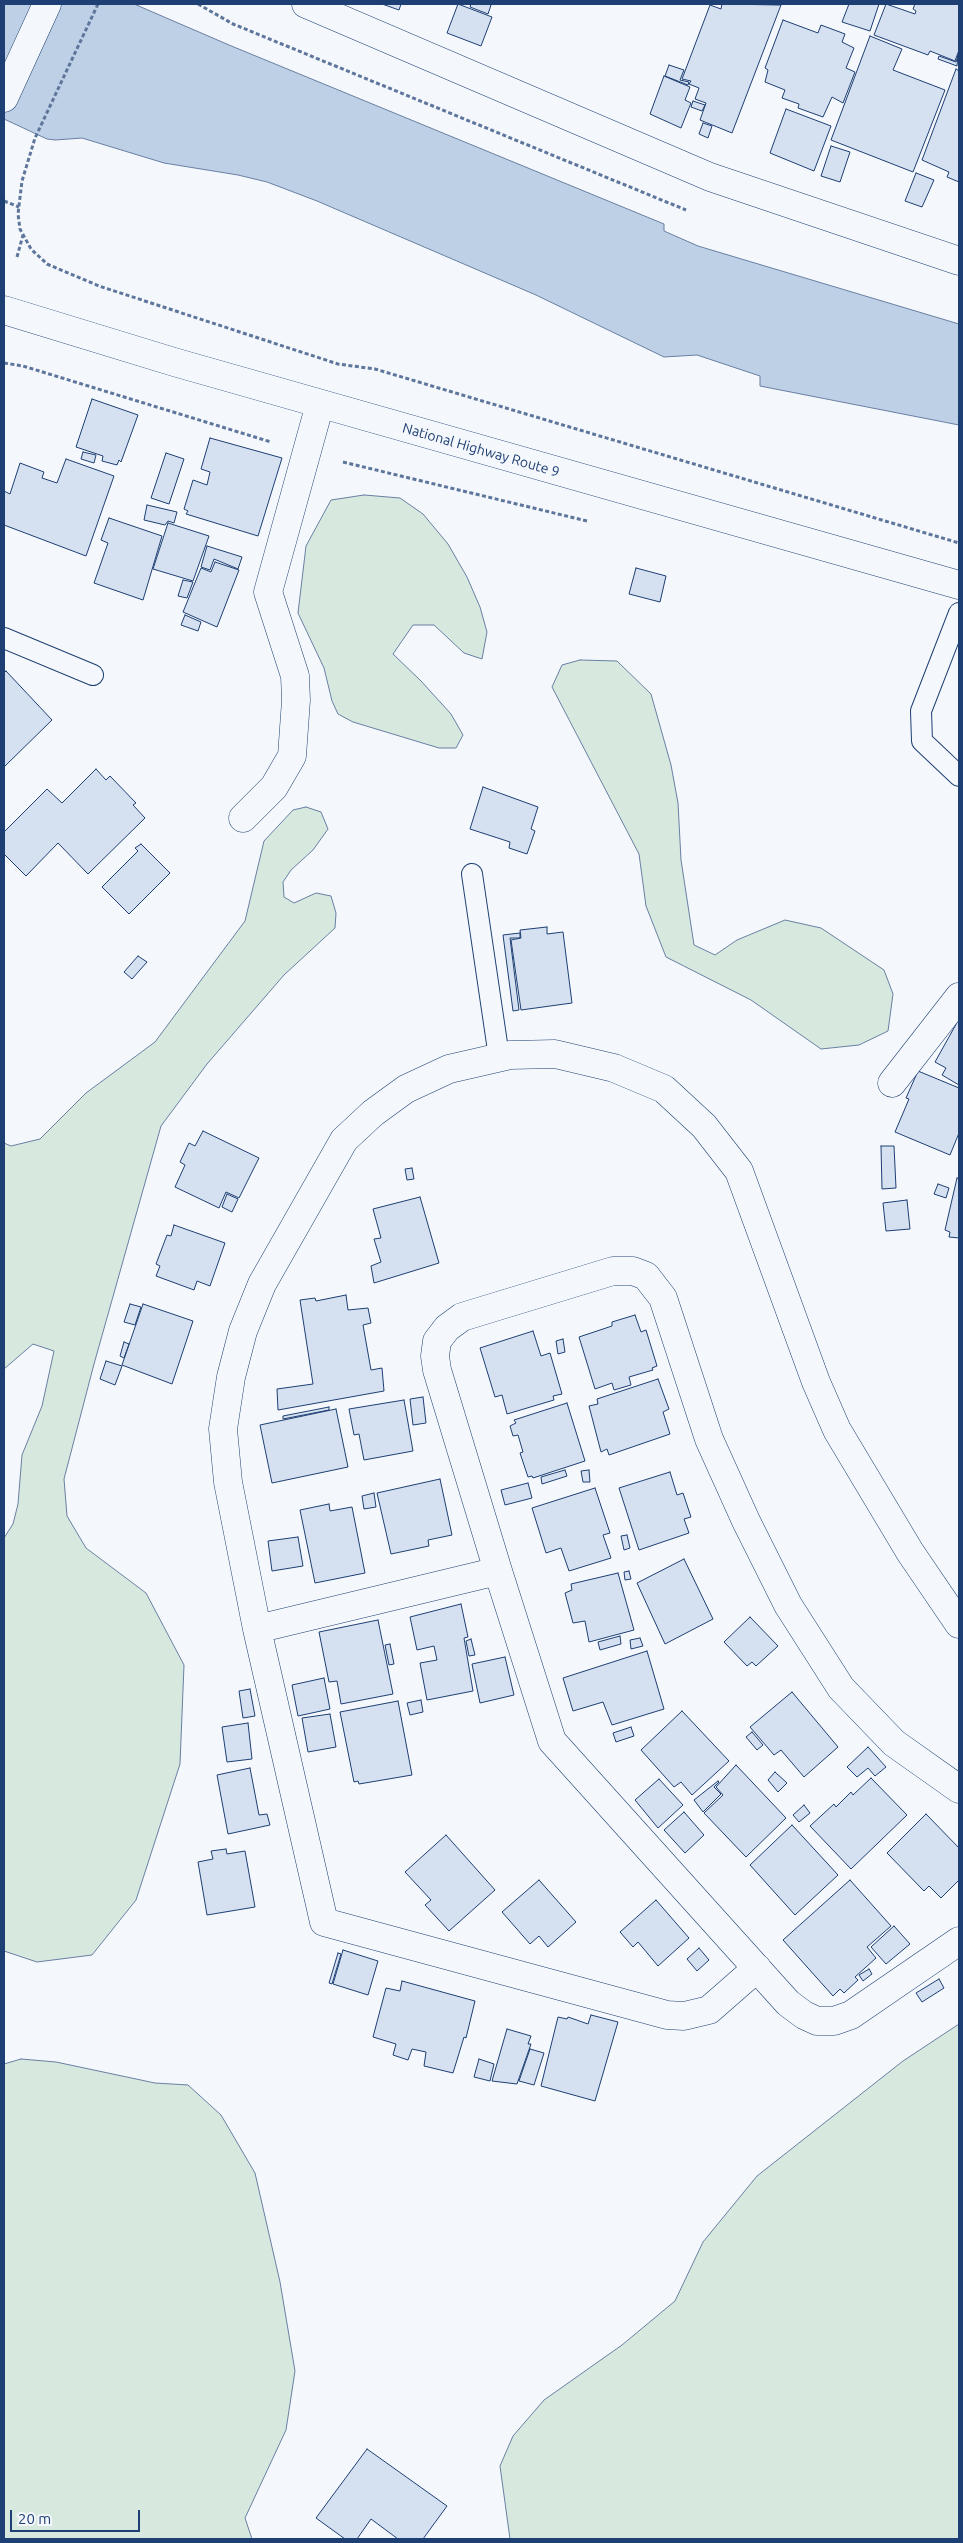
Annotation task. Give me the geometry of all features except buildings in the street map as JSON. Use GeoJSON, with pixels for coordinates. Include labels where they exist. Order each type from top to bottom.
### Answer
{"type":"FeatureCollection","features":[{"type":"Feature","properties":{"kind":"main road"},"geometry":{"type":"LineString","coordinates":[[4,98],[47,4]]}},
{"type":"Feature","properties":{"kind":"main road"},"geometry":{"type":"LineString","coordinates":[[306,4],[710,177],[959,260]]}},
{"type":"Feature","properties":{"kind":"main road","name":"National Highway Route 9"},"geometry":{"type":"LineString","coordinates":[[4,310],[174,362],[959,585]]}},
{"type":"Feature","properties":{"kind":"main road"},"geometry":{"type":"LineString","coordinates":[[243,818],[274,787],[292,756],[296,700],[295,676],[268,592],[320,404]]}},
{"type":"Feature","properties":{"kind":"main road"},"geometry":{"type":"LineString","coordinates":[[892,1084],[959,997]]}},
{"type":"Feature","properties":{"kind":"main road"},"geometry":{"type":"LineString","coordinates":[[757,1968],[709,2010],[684,2016],[667,2015],[324,1922],[257,1629],[228,1482],[223,1429],[231,1377],[243,1331],[262,1284],[344,1140],[373,1113],[406,1089],[449,1069],[510,1055],[555,1054],[614,1068],[664,1089],[704,1126],[739,1171],[816,1382],[837,1430],[910,1552],[959,1624]]}},
{"type":"Feature","properties":{"kind":"main road"},"geometry":{"type":"LineString","coordinates":[[959,1789],[894,1743],[841,1688],[788,1605],[746,1521],[709,1439],[662,1298],[646,1276],[633,1271],[613,1271],[462,1318],[448,1328],[437,1341],[435,1356],[437,1370],[552,1741],[788,2003],[804,2015],[817,2021],[834,2021],[851,2015],[959,1941]]}},
{"type":"Feature","properties":{"kind":"main road"},"geometry":{"type":"LineString","coordinates":[[257,1629],[498,1571]]}},
{"type":"Feature","properties":{"kind":"lane"},"geometry":{"type":"LineString","coordinates":[[959,614],[921,711],[922,741],[959,776]]}},
{"type":"Feature","properties":{"kind":"lane"},"geometry":{"type":"LineString","coordinates":[[4,638],[93,675]]}},
{"type":"Feature","properties":{"kind":"lane"},"geometry":{"type":"LineString","coordinates":[[472,874],[500,1057]]}},
{"type":"Feature","properties":{"kind":"path"},"geometry":{"type":"LineString","coordinates":[[98,4],[35,138],[22,181],[18,206],[20,229],[31,249],[47,264],[99,286],[338,364],[375,369],[959,543]]}},
{"type":"Feature","properties":{"kind":"path"},"geometry":{"type":"LineString","coordinates":[[4,201],[18,206]]}},
{"type":"Feature","properties":{"kind":"path"},"geometry":{"type":"LineString","coordinates":[[17,256],[23,235]]}},
{"type":"Feature","properties":{"kind":"path"},"geometry":{"type":"LineString","coordinates":[[4,363],[23,366],[280,444]]}},
{"type":"Feature","properties":{"kind":"path"},"geometry":{"type":"LineString","coordinates":[[340,461],[596,523]]}},
{"type":"Feature","properties":{"kind":"shaded area"},"geometry":{"type":"Polygon","coordinates":[[[364,495],[400,498],[423,514],[448,544],[467,577],[480,607],[487,632],[482,659],[464,653],[434,625],[413,625],[393,654],[451,714],[463,735],[456,748],[439,748],[353,722],[338,714],[332,701],[324,668],[298,613],[306,546],[331,500],[364,495]]]}},
{"type":"Feature","properties":{"kind":"shaded area"},"geometry":{"type":"Polygon","coordinates":[[[580,660],[617,661],[651,694],[671,765],[678,803],[681,860],[694,945],[715,955],[737,940],[785,920],[821,928],[884,970],[893,994],[888,1031],[859,1045],[821,1049],[751,1000],[666,957],[646,906],[639,854],[552,687],[562,665],[580,660]]]}},
{"type":"Feature","properties":{"kind":"shaded area"},"geometry":{"type":"Polygon","coordinates":[[[306,807],[321,812],[328,829],[313,850],[291,870],[283,882],[284,897],[294,903],[316,893],[331,896],[336,913],[335,928],[284,975],[207,1064],[161,1126],[94,1364],[64,1479],[67,1516],[86,1548],[146,1593],[184,1665],[180,1764],[136,1900],[92,1955],[37,1962],[4,1951],[4,1538],[13,1524],[18,1504],[22,1455],[42,1406],[54,1351],[33,1344],[4,1369],[4,1143],[11,1146],[40,1139],[86,1093],[155,1042],[245,921],[264,841],[293,810],[306,807]]]}},
{"type":"Feature","properties":{"kind":"shaded area"},"geometry":{"type":"Polygon","coordinates":[[[959,2024],[959,2539],[510,2539],[500,2466],[513,2436],[544,2400],[622,2345],[675,2301],[703,2242],[757,2176],[903,2061],[959,2024]]]}},
{"type":"Feature","properties":{"kind":"shaded area"},"geometry":{"type":"Polygon","coordinates":[[[21,2059],[56,2062],[155,2083],[188,2085],[221,2115],[255,2173],[280,2282],[295,2371],[286,2430],[245,2518],[252,2539],[4,2539],[4,2064],[21,2059]]]}},
{"type":"Feature","properties":{"kind":"water"},"geometry":{"type":"Polygon","coordinates":[[[4,4],[134,4],[664,224],[664,231],[698,246],[959,324],[959,425],[760,386],[760,376],[697,355],[664,357],[536,295],[317,201],[267,182],[238,175],[164,163],[82,138],[47,139],[4,119],[4,4]]]}}]}
